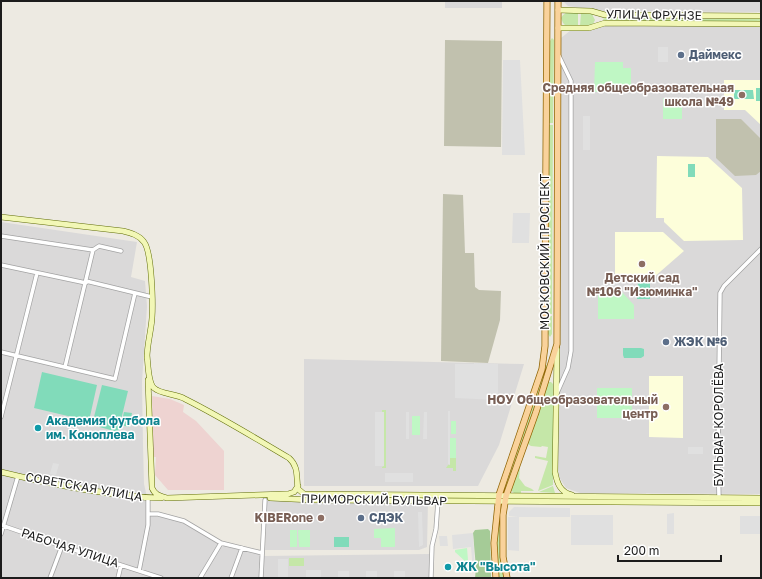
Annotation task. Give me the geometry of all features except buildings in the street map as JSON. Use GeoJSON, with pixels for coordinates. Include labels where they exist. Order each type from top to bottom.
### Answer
{"type":"FeatureCollection","features":[{"type":"Feature","properties":{"kind":"main road","name":"МОСКОВСКИЙ ПРОСПЕКТ"},"geometry":{"type":"LineString","coordinates":[[496,578],[494,543],[499,495],[542,369],[545,332],[547,1]]}},
{"type":"Feature","properties":{"kind":"main road","name":"МОСКОВСКИЙ ПРОСПЕКТ"},"geometry":{"type":"LineString","coordinates":[[558,1],[556,478],[560,488],[564,492],[578,497]]}},
{"type":"Feature","properties":{"kind":"main road","name":"УЛИЦА ФРУНЗЕ"},"geometry":{"type":"LineString","coordinates":[[547,10],[593,12],[605,15],[761,16]]}},
{"type":"Feature","properties":{"kind":"main road"},"geometry":{"type":"LineString","coordinates":[[593,12],[597,15],[598,19],[597,23],[593,27]]}},
{"type":"Feature","properties":{"kind":"main road"},"geometry":{"type":"LineString","coordinates":[[605,15],[602,16],[601,20],[605,23]]}},
{"type":"Feature","properties":{"kind":"main road","name":"УЛИЦА ФРУНЗЕ"},"geometry":{"type":"LineString","coordinates":[[547,28],[593,27],[605,23],[761,24]]}},
{"type":"Feature","properties":{"kind":"main road"},"geometry":{"type":"LineString","coordinates":[[1,216],[123,231],[135,234],[144,241],[148,251],[152,297],[152,318],[147,355],[152,488],[148,495],[140,498]]}},
{"type":"Feature","properties":{"kind":"main road"},"geometry":{"type":"LineString","coordinates":[[545,332],[547,337],[551,339],[557,333]]}},
{"type":"Feature","properties":{"kind":"main road","name":"МОСКОВСКИЙ ПРОСПЕКТ"},"geometry":{"type":"LineString","coordinates":[[507,578],[502,542],[506,496],[536,412],[557,344]]}},
{"type":"Feature","properties":{"kind":"main road"},"geometry":{"type":"LineString","coordinates":[[147,355],[151,384],[155,389],[182,397],[205,409],[289,458],[295,464],[298,486],[294,492],[288,494],[243,496]]}},
{"type":"Feature","properties":{"kind":"main road"},"geometry":{"type":"LineString","coordinates":[[542,369],[548,361],[550,362],[550,367]]}},
{"type":"Feature","properties":{"kind":"main road"},"geometry":{"type":"LineString","coordinates":[[148,403],[151,395],[160,391]]}},
{"type":"Feature","properties":{"kind":"main road","name":"СОВЕТСКАЯ УЛИЦА"},"geometry":{"type":"LineString","coordinates":[[1,472],[83,490],[140,498],[243,496]]}},
{"type":"Feature","properties":{"kind":"main road","name":"ПРИМОРСКИЙ БУЛЬВАР"},"geometry":{"type":"LineString","coordinates":[[298,486],[300,491],[304,494],[313,497],[438,495],[506,496]]}},
{"type":"Feature","properties":{"kind":"main road"},"geometry":{"type":"LineString","coordinates":[[152,488],[157,494],[167,498]]}},
{"type":"Feature","properties":{"kind":"main road"},"geometry":{"type":"LineString","coordinates":[[438,495],[438,501]]}},
{"type":"Feature","properties":{"kind":"main road","name":"ПРИМОРСКИЙ БУЛЬВАР"},"geometry":{"type":"LineString","coordinates":[[243,496],[498,502],[761,503]]}},
{"type":"Feature","properties":{"kind":"main road"},"geometry":{"type":"LineString","coordinates":[[506,496],[761,498]]}},
{"type":"Feature","properties":{"kind":"street"},"geometry":{"type":"LineString","coordinates":[[556,395],[568,368],[571,351],[571,81],[558,54]]}},
{"type":"Feature","properties":{"kind":"street"},"geometry":{"type":"LineString","coordinates":[[1,236],[93,250],[99,246],[122,251]]}},
{"type":"Feature","properties":{"kind":"street","name":"БУЛЬВАР КОРОЛЁВА"},"geometry":{"type":"LineString","coordinates":[[720,498],[718,448],[720,293],[724,286],[761,249]]}},
{"type":"Feature","properties":{"kind":"street"},"geometry":{"type":"LineString","coordinates":[[65,367],[93,250]]}},
{"type":"Feature","properties":{"kind":"street"},"geometry":{"type":"LineString","coordinates":[[1,265],[152,297]]}},
{"type":"Feature","properties":{"kind":"street"},"geometry":{"type":"LineString","coordinates":[[1,417],[37,273]]}},
{"type":"Feature","properties":{"kind":"street"},"geometry":{"type":"LineString","coordinates":[[1,352],[115,379],[135,293]]}},
{"type":"Feature","properties":{"kind":"street"},"geometry":{"type":"LineString","coordinates":[[556,377],[560,380],[564,378]]}},
{"type":"Feature","properties":{"kind":"street"},"geometry":{"type":"LineString","coordinates":[[1,534],[2,525],[18,476]]}},
{"type":"Feature","properties":{"kind":"street"},"geometry":{"type":"LineString","coordinates":[[139,571],[147,532],[148,498]]}},
{"type":"Feature","properties":{"kind":"street"},"geometry":{"type":"LineString","coordinates":[[261,578],[265,500]]}},
{"type":"Feature","properties":{"kind":"street"},"geometry":{"type":"LineString","coordinates":[[431,578],[432,546],[436,529],[438,501]]}},
{"type":"Feature","properties":{"kind":"street"},"geometry":{"type":"LineString","coordinates":[[148,514],[158,514],[184,521],[221,543],[262,553]]}},
{"type":"Feature","properties":{"kind":"street","name":"РАБОЧАЯ УЛИЦА"},"geometry":{"type":"LineString","coordinates":[[2,525],[161,578]]}},
{"type":"Feature","properties":{"kind":"street"},"geometry":{"type":"LineString","coordinates":[[200,578],[221,543]]}},
{"type":"Feature","properties":{"kind":"street"},"geometry":{"type":"LineString","coordinates":[[50,578],[62,546]]}},
{"type":"Feature","properties":{"kind":"street"},"geometry":{"type":"LineString","coordinates":[[231,578],[242,548]]}},
{"type":"Feature","properties":{"kind":"street"},"geometry":{"type":"LineString","coordinates":[[118,578],[121,565]]}},
{"type":"Feature","properties":{"kind":"shaded area"},"geometry":{"type":"Polygon","coordinates":[[[445,1],[502,1],[502,8],[445,8],[445,1]]]}},
{"type":"Feature","properties":{"kind":"shaded area"},"geometry":{"type":"Polygon","coordinates":[[[563,1],[761,1],[761,12],[604,11],[568,6],[563,1]]]}},
{"type":"Feature","properties":{"kind":"shaded area"},"geometry":{"type":"Polygon","coordinates":[[[605,26],[761,27],[761,494],[580,493],[566,488],[559,477],[561,38],[571,30],[591,30],[605,26]]]}},
{"type":"Feature","properties":{"kind":"shaded area"},"geometry":{"type":"Polygon","coordinates":[[[445,40],[502,41],[501,147],[444,146],[445,40]]]}},
{"type":"Feature","properties":{"kind":"shaded area"},"geometry":{"type":"Polygon","coordinates":[[[658,47],[668,47],[668,62],[658,62],[658,47]]]}},
{"type":"Feature","properties":{"kind":"shaded area"},"geometry":{"type":"Polygon","coordinates":[[[503,60],[520,60],[525,155],[502,155],[503,60]]]}},
{"type":"Feature","properties":{"kind":"shaded area","name":"Средняя общеобразовательная школа №49"},"geometry":{"type":"Polygon","coordinates":[[[724,80],[761,80],[761,125],[745,110],[724,110],[724,80]]]}},
{"type":"Feature","properties":{"kind":"shaded area"},"geometry":{"type":"Polygon","coordinates":[[[583,116],[590,116],[590,150],[583,150],[583,116]]]}},
{"type":"Feature","properties":{"kind":"shaded area"},"geometry":{"type":"Polygon","coordinates":[[[716,119],[741,119],[761,139],[761,171],[756,175],[735,176],[716,158],[716,119]]]}},
{"type":"Feature","properties":{"kind":"shaded area"},"geometry":{"type":"Polygon","coordinates":[[[657,156],[708,157],[742,188],[743,240],[684,241],[664,222],[664,218],[656,218],[657,156]]]}},
{"type":"Feature","properties":{"kind":"shaded area"},"geometry":{"type":"Polygon","coordinates":[[[443,194],[463,195],[465,253],[474,253],[475,287],[479,290],[501,291],[500,320],[488,363],[441,361],[443,194]]]}},
{"type":"Feature","properties":{"kind":"shaded area"},"geometry":{"type":"Polygon","coordinates":[[[513,213],[530,213],[529,243],[512,243],[513,213]]]}},
{"type":"Feature","properties":{"kind":"shaded area"},"geometry":{"type":"Polygon","coordinates":[[[1,222],[137,242],[131,277],[145,281],[147,306],[142,382],[144,484],[151,515],[185,522],[219,543],[260,553],[259,578],[1,578],[1,222]]]}},
{"type":"Feature","properties":{"kind":"shaded area","name":"Детский сад №106 \"Изюминка\""},"geometry":{"type":"Polygon","coordinates":[[[615,232],[663,232],[684,251],[653,278],[615,278],[615,232]]]}},
{"type":"Feature","properties":{"kind":"shaded area"},"geometry":{"type":"Polygon","coordinates":[[[304,359],[524,364],[499,445],[478,486],[304,486],[304,359]]]}},
{"type":"Feature","properties":{"kind":"shaded area"},"geometry":{"type":"Polygon","coordinates":[[[455,364],[498,364],[498,400],[455,398],[455,364]]]}},
{"type":"Feature","properties":{"kind":"shaded area","name":"НОУ Общеобразовательный центр"},"geometry":{"type":"Polygon","coordinates":[[[649,376],[683,376],[683,438],[649,437],[649,376]]]}},
{"type":"Feature","properties":{"kind":"shaded area"},"geometry":{"type":"Polygon","coordinates":[[[152,396],[170,399],[184,405],[183,412],[196,421],[224,451],[224,490],[168,490],[155,475],[156,457],[153,457],[152,396]]]}},
{"type":"Feature","properties":{"kind":"shaded area"},"geometry":{"type":"Polygon","coordinates":[[[448,411],[450,411],[450,465],[448,464],[448,411]]]}},
{"type":"Feature","properties":{"kind":"shaded area"},"geometry":{"type":"Polygon","coordinates":[[[375,412],[384,412],[384,466],[375,466],[375,412]]]}},
{"type":"Feature","properties":{"kind":"shaded area"},"geometry":{"type":"Polygon","coordinates":[[[406,412],[409,412],[409,439],[406,439],[406,412]]]}},
{"type":"Feature","properties":{"kind":"shaded area"},"geometry":{"type":"Polygon","coordinates":[[[424,412],[427,412],[427,439],[423,439],[424,412]]]}},
{"type":"Feature","properties":{"kind":"shaded area"},"geometry":{"type":"Polygon","coordinates":[[[688,447],[703,447],[703,454],[688,454],[688,447]]]}},
{"type":"Feature","properties":{"kind":"shaded area"},"geometry":{"type":"Polygon","coordinates":[[[53,463],[59,464],[56,475],[50,474],[53,463]]]}},
{"type":"Feature","properties":{"kind":"shaded area"},"geometry":{"type":"Polygon","coordinates":[[[385,473],[413,473],[413,482],[385,482],[385,473]]]}},
{"type":"Feature","properties":{"kind":"shaded area"},"geometry":{"type":"Polygon","coordinates":[[[267,501],[428,502],[427,547],[419,550],[265,550],[267,501]]]}},
{"type":"Feature","properties":{"kind":"shaded area"},"geometry":{"type":"Polygon","coordinates":[[[514,507],[570,508],[570,517],[519,517],[519,551],[508,550],[508,517],[518,517],[509,516],[509,512],[514,507]]]}},
{"type":"Feature","properties":{"kind":"shaded area"},"geometry":{"type":"Polygon","coordinates":[[[418,512],[422,512],[423,545],[419,547],[418,512]]]}},
{"type":"Feature","properties":{"kind":"shaded area"},"geometry":{"type":"Polygon","coordinates":[[[674,513],[674,534],[667,534],[667,514],[674,513]]]}},
{"type":"Feature","properties":{"kind":"shaded area"},"geometry":{"type":"Polygon","coordinates":[[[571,515],[613,515],[613,545],[571,545],[571,515]]]}},
{"type":"Feature","properties":{"kind":"shaded area"},"geometry":{"type":"Polygon","coordinates":[[[740,516],[761,516],[761,534],[740,534],[740,516]]]}},
{"type":"Feature","properties":{"kind":"shaded area"},"geometry":{"type":"Polygon","coordinates":[[[473,533],[475,571],[473,571],[471,547],[453,549],[452,535],[473,533]]]}},
{"type":"Feature","properties":{"kind":"shaded area"},"geometry":{"type":"Polygon","coordinates":[[[439,536],[447,536],[448,546],[440,546],[439,536]]]}},
{"type":"Feature","properties":{"kind":"shaded area"},"geometry":{"type":"Polygon","coordinates":[[[429,554],[429,578],[262,578],[263,556],[429,554]]]}},
{"type":"Feature","properties":{"kind":"shaded area"},"geometry":{"type":"Polygon","coordinates":[[[278,559],[288,559],[288,578],[278,578],[278,559]]]}},
{"type":"Feature","properties":{"kind":"shaded area"},"geometry":{"type":"Polygon","coordinates":[[[306,570],[321,570],[321,578],[306,578],[306,570]]]}},
{"type":"Feature","properties":{"kind":"shaded area"},"geometry":{"type":"Polygon","coordinates":[[[338,571],[349,571],[349,578],[338,578],[338,571]]]}},
{"type":"Feature","properties":{"kind":"shaded area"},"geometry":{"type":"Polygon","coordinates":[[[366,571],[377,571],[377,578],[366,578],[366,571]]]}},
{"type":"Feature","properties":{"kind":"shaded area"},"geometry":{"type":"Polygon","coordinates":[[[394,571],[405,571],[405,578],[394,578],[394,571]]]}},
{"type":"Feature","properties":{"kind":"green space"},"geometry":{"type":"Polygon","coordinates":[[[566,13],[578,13],[578,26],[566,26],[563,23],[561,18],[566,13]]]}},
{"type":"Feature","properties":{"kind":"green space"},"geometry":{"type":"Polygon","coordinates":[[[581,13],[592,14],[595,20],[593,24],[590,26],[580,26],[581,13]]]}},
{"type":"Feature","properties":{"kind":"green space"},"geometry":{"type":"Polygon","coordinates":[[[603,19],[663,19],[663,22],[604,21],[603,19]]]}},
{"type":"Feature","properties":{"kind":"green space"},"geometry":{"type":"Polygon","coordinates":[[[665,19],[761,19],[761,22],[665,22],[665,19]]]}},
{"type":"Feature","properties":{"kind":"green space"},"geometry":{"type":"Polygon","coordinates":[[[552,38],[554,40],[553,123],[549,123],[550,41],[552,38]]]}},
{"type":"Feature","properties":{"kind":"green space"},"geometry":{"type":"Polygon","coordinates":[[[595,62],[623,62],[623,68],[631,68],[631,92],[594,92],[595,62]]]}},
{"type":"Feature","properties":{"kind":"green space"},"geometry":{"type":"Polygon","coordinates":[[[756,88],[761,88],[761,101],[756,101],[756,88]]]}},
{"type":"Feature","properties":{"kind":"green space"},"geometry":{"type":"Polygon","coordinates":[[[734,90],[753,90],[754,99],[734,99],[734,90]]]}},
{"type":"Feature","properties":{"kind":"green space"},"geometry":{"type":"Polygon","coordinates":[[[663,98],[676,98],[682,103],[682,119],[663,119],[663,98]]]}},
{"type":"Feature","properties":{"kind":"green space"},"geometry":{"type":"Polygon","coordinates":[[[549,125],[553,125],[552,314],[548,314],[549,125]]]}},
{"type":"Feature","properties":{"kind":"green space"},"geometry":{"type":"Polygon","coordinates":[[[688,164],[695,164],[695,177],[688,177],[688,164]]]}},
{"type":"Feature","properties":{"kind":"green space"},"geometry":{"type":"Polygon","coordinates":[[[638,282],[650,282],[650,299],[637,299],[638,282]]]}},
{"type":"Feature","properties":{"kind":"green space"},"geometry":{"type":"Polygon","coordinates":[[[598,289],[619,289],[634,305],[634,319],[598,319],[598,289]]]}},
{"type":"Feature","properties":{"kind":"green space"},"geometry":{"type":"Polygon","coordinates":[[[548,316],[552,316],[552,334],[550,337],[548,334],[548,316]]]}},
{"type":"Feature","properties":{"kind":"green space"},"geometry":{"type":"Polygon","coordinates":[[[623,348],[644,349],[644,356],[641,358],[624,358],[623,348]]]}},
{"type":"Feature","properties":{"kind":"green space"},"geometry":{"type":"Polygon","coordinates":[[[546,365],[548,365],[536,404],[505,492],[503,493],[506,480],[546,365]]]}},
{"type":"Feature","properties":{"kind":"green space"},"geometry":{"type":"Polygon","coordinates":[[[42,372],[97,385],[89,421],[34,408],[42,372]]]}},
{"type":"Feature","properties":{"kind":"green space"},"geometry":{"type":"Polygon","coordinates":[[[548,382],[553,384],[553,485],[538,491],[548,461],[535,458],[535,456],[546,458],[548,447],[531,446],[526,443],[548,382]]]}},
{"type":"Feature","properties":{"kind":"green space"},"geometry":{"type":"Polygon","coordinates":[[[102,385],[128,391],[118,432],[92,425],[102,385]]]}},
{"type":"Feature","properties":{"kind":"green space"},"geometry":{"type":"Polygon","coordinates":[[[597,388],[632,388],[632,418],[597,418],[597,388]]]}},
{"type":"Feature","properties":{"kind":"green space"},"geometry":{"type":"Polygon","coordinates":[[[382,410],[386,410],[386,468],[382,468],[384,466],[384,412],[382,412],[382,410]]]}},
{"type":"Feature","properties":{"kind":"green space"},"geometry":{"type":"Polygon","coordinates":[[[124,412],[132,413],[129,427],[121,425],[124,412]]]}},
{"type":"Feature","properties":{"kind":"green space"},"geometry":{"type":"Polygon","coordinates":[[[412,416],[420,416],[420,435],[412,435],[412,416]]]}},
{"type":"Feature","properties":{"kind":"green space"},"geometry":{"type":"Polygon","coordinates":[[[451,421],[456,421],[456,434],[451,434],[451,421]]]}},
{"type":"Feature","properties":{"kind":"green space"},"geometry":{"type":"Polygon","coordinates":[[[450,438],[456,438],[456,458],[450,458],[450,438]]]}},
{"type":"Feature","properties":{"kind":"green space"},"geometry":{"type":"Polygon","coordinates":[[[450,458],[456,458],[456,471],[453,471],[453,468],[446,468],[450,464],[450,458]]]}},
{"type":"Feature","properties":{"kind":"green space"},"geometry":{"type":"Polygon","coordinates":[[[519,467],[519,478],[525,486],[534,491],[521,491],[521,494],[519,494],[512,491],[511,489],[519,467]]]}},
{"type":"Feature","properties":{"kind":"green space"},"geometry":{"type":"Polygon","coordinates":[[[553,486],[555,493],[539,492],[553,486]]]}},
{"type":"Feature","properties":{"kind":"green space"},"geometry":{"type":"Polygon","coordinates":[[[329,496],[436,497],[329,499],[329,496]]]}},
{"type":"Feature","properties":{"kind":"green space"},"geometry":{"type":"Polygon","coordinates":[[[498,516],[501,516],[504,578],[498,578],[496,551],[498,516]]]}},
{"type":"Feature","properties":{"kind":"green space"},"geometry":{"type":"Polygon","coordinates":[[[395,528],[395,547],[381,547],[381,538],[374,538],[374,529],[395,528]]]}},
{"type":"Feature","properties":{"kind":"green space"},"geometry":{"type":"Polygon","coordinates":[[[488,529],[490,531],[491,578],[475,578],[476,568],[473,533],[475,530],[488,529]]]}},
{"type":"Feature","properties":{"kind":"green space"},"geometry":{"type":"Polygon","coordinates":[[[290,530],[297,530],[297,547],[290,547],[290,530]]]}},
{"type":"Feature","properties":{"kind":"green space"},"geometry":{"type":"Polygon","coordinates":[[[298,530],[310,530],[310,547],[299,547],[298,530]]]}},
{"type":"Feature","properties":{"kind":"green space"},"geometry":{"type":"Polygon","coordinates":[[[334,537],[349,537],[349,547],[334,547],[334,537]]]}},
{"type":"Feature","properties":{"kind":"green space"},"geometry":{"type":"Polygon","coordinates":[[[467,548],[468,560],[466,562],[455,552],[455,550],[467,548]]]}},
{"type":"Feature","properties":{"kind":"green space"},"geometry":{"type":"Polygon","coordinates":[[[289,558],[304,558],[304,566],[289,566],[289,558]]]}},
{"type":"Feature","properties":{"kind":"place","name":"Даймекс"},"geometry":{"type":"Point","coordinates":[681,55]}},
{"type":"Feature","properties":{"kind":"place","name":"Средняя общеобразовательная школа №49"},"geometry":{"type":"Point","coordinates":[742,95]}},
{"type":"Feature","properties":{"kind":"place","name":"Детский сад №106 \"Изюминка\""},"geometry":{"type":"Point","coordinates":[642,264]}},
{"type":"Feature","properties":{"kind":"place","name":"ЖЭК №6"},"geometry":{"type":"Point","coordinates":[666,342]}},
{"type":"Feature","properties":{"kind":"place","name":"НОУ Общеобразовательный центр"},"geometry":{"type":"Point","coordinates":[666,407]}},
{"type":"Feature","properties":{"kind":"place","name":"Академия футбола им. Коноплева"},"geometry":{"type":"Point","coordinates":[38,428]}},
{"type":"Feature","properties":{"kind":"place","name":"KIBERone"},"geometry":{"type":"Point","coordinates":[321,518]}},
{"type":"Feature","properties":{"kind":"place","name":"СДЭК"},"geometry":{"type":"Point","coordinates":[361,518]}},
{"type":"Feature","properties":{"kind":"place","name":"ЖК \"Высота\""},"geometry":{"type":"Point","coordinates":[448,567]}}]}
